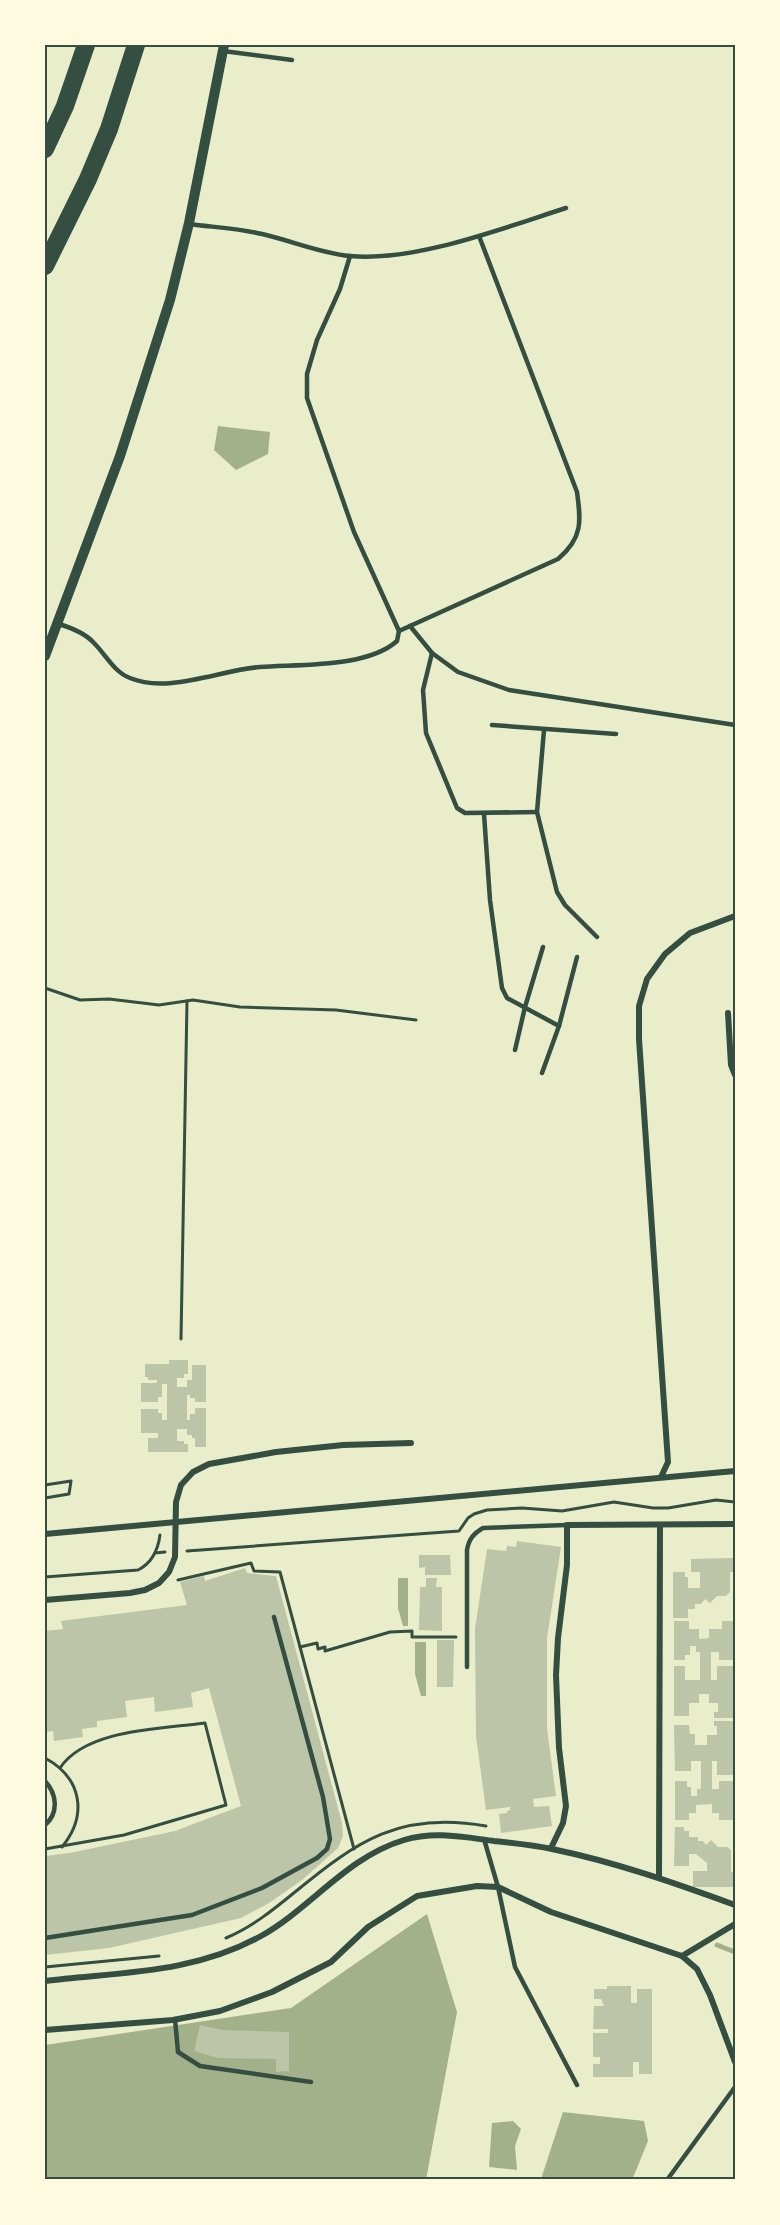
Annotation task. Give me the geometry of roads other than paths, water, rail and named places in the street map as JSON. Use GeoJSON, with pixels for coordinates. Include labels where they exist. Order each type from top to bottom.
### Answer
{"type":"FeatureCollection","features":[{"type":"Feature","properties":{"kind":"highway"},"geometry":{"type":"LineString","coordinates":[[45,149],[65,106],[86,45]]}},
{"type":"Feature","properties":{"kind":"highway"},"geometry":{"type":"LineString","coordinates":[[45,266],[101,149],[136,45]]}},
{"type":"Feature","properties":{"kind":"street"},"geometry":{"type":"LineString","coordinates":[[45,656],[99,515],[149,371],[170,300],[189,224],[224,48]]}},
{"type":"Feature","properties":{"kind":"street"},"geometry":{"type":"LineString","coordinates":[[662,1477],[668,1461],[639,1051],[639,1006],[647,979],[665,954],[690,933],[735,916]]}},
{"type":"Feature","properties":{"kind":"street"},"geometry":{"type":"LineString","coordinates":[[728,1012],[731,1065],[735,1075]]}},
{"type":"Feature","properties":{"kind":"street"},"geometry":{"type":"LineString","coordinates":[[45,1600],[145,1590],[159,1583],[169,1572],[175,1557],[176,1502],[182,1485],[193,1472],[209,1464],[276,1452],[411,1443]]}},
{"type":"Feature","properties":{"kind":"street"},"geometry":{"type":"LineString","coordinates":[[45,1534],[735,1472]]}},
{"type":"Feature","properties":{"kind":"street"},"geometry":{"type":"LineString","coordinates":[[551,1848],[563,1823],[566,1806],[559,1739],[556,1675],[567,1565],[567,1526],[735,1524]]}},
{"type":"Feature","properties":{"kind":"street"},"geometry":{"type":"LineString","coordinates":[[659,1877],[660,1525]]}},
{"type":"Feature","properties":{"kind":"street"},"geometry":{"type":"LineString","coordinates":[[45,1981],[165,1969],[216,1957],[263,1935],[356,1864],[379,1850],[404,1840],[431,1835],[458,1835],[551,1848],[659,1877],[735,1905]]}},
{"type":"Feature","properties":{"kind":"street"},"geometry":{"type":"LineString","coordinates":[[45,2030],[175,2019],[220,2011],[272,1992],[331,1962],[368,1927],[417,1896],[477,1886],[498,1887],[551,1912],[682,1956],[697,1969],[710,1995],[735,2062]]}},
{"type":"Feature","properties":{"kind":"street"},"geometry":{"type":"LineString","coordinates":[[682,1956],[734,1924]]}},
{"type":"Feature","properties":{"kind":"lane"},"geometry":{"type":"LineString","coordinates":[[224,48],[292,60]]}},
{"type":"Feature","properties":{"kind":"lane"},"geometry":{"type":"LineString","coordinates":[[189,224],[256,232],[350,256],[381,256],[402,254],[478,236],[566,208]]}},
{"type":"Feature","properties":{"kind":"lane"},"geometry":{"type":"LineString","coordinates":[[399,631],[558,559],[570,549],[581,519],[577,492],[478,236]]}},
{"type":"Feature","properties":{"kind":"lane"},"geometry":{"type":"LineString","coordinates":[[56,623],[81,633],[93,641],[118,671],[128,678],[159,685],[259,667],[309,666],[344,661],[382,652],[397,641],[399,631],[354,531],[307,398],[307,374],[317,340],[340,289],[350,256]]}},
{"type":"Feature","properties":{"kind":"lane"},"geometry":{"type":"LineString","coordinates":[[410,626],[432,653],[458,672],[509,690],[735,725]]}},
{"type":"Feature","properties":{"kind":"lane"},"geometry":{"type":"LineString","coordinates":[[432,653],[423,690],[426,733],[457,808],[465,813],[484,814],[537,812]]}},
{"type":"Feature","properties":{"kind":"lane"},"geometry":{"type":"LineString","coordinates":[[492,725],[616,734]]}},
{"type":"Feature","properties":{"kind":"lane"},"geometry":{"type":"LineString","coordinates":[[544,730],[537,812],[558,892],[565,905],[597,937]]}},
{"type":"Feature","properties":{"kind":"lane"},"geometry":{"type":"LineString","coordinates":[[484,814],[490,900],[502,988],[507,998],[559,1026]]}},
{"type":"Feature","properties":{"kind":"lane"},"geometry":{"type":"LineString","coordinates":[[515,1050],[543,947]]}},
{"type":"Feature","properties":{"kind":"lane"},"geometry":{"type":"LineString","coordinates":[[542,1073],[559,1026],[577,957]]}},
{"type":"Feature","properties":{"kind":"lane"},"geometry":{"type":"LineString","coordinates":[[468,1667],[467,1550],[474,1533],[483,1528],[493,1527],[567,1526]]}},
{"type":"Feature","properties":{"kind":"lane"},"geometry":{"type":"LineString","coordinates":[[45,1938],[192,1915],[262,1888],[318,1858],[327,1848],[330,1839],[323,1797],[274,1617]]}},
{"type":"Feature","properties":{"kind":"lane"},"geometry":{"type":"LineString","coordinates":[[45,1781],[54,1794],[55,1804],[53,1814],[45,1825]]}},
{"type":"Feature","properties":{"kind":"lane"},"geometry":{"type":"LineString","coordinates":[[484,1839],[498,1887],[515,1967],[577,2085]]}},
{"type":"Feature","properties":{"kind":"lane"},"geometry":{"type":"LineString","coordinates":[[175,2019],[178,2052],[200,2066],[311,2082]]}},
{"type":"Feature","properties":{"kind":"lane"},"geometry":{"type":"LineString","coordinates":[[667,2180],[735,2087]]}},
{"type":"Feature","properties":{"kind":"waterway"},"geometry":{"type":"LineString","coordinates":[[717,1945],[735,1952]]}}]}
